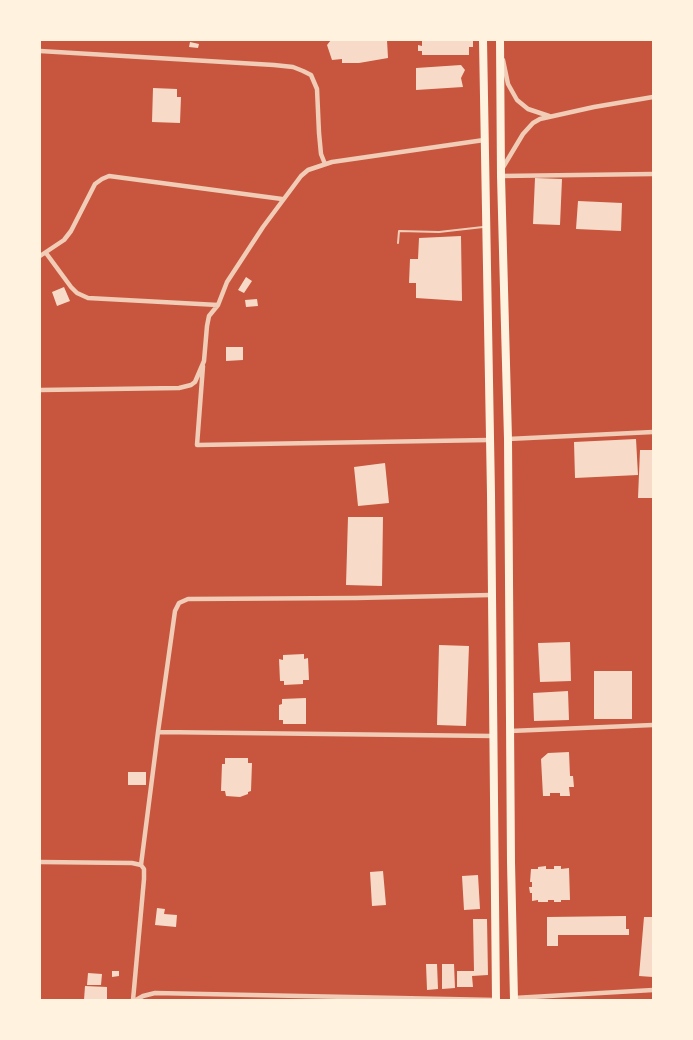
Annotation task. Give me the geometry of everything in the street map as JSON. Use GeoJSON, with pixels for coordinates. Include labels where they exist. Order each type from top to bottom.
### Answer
{"type":"FeatureCollection","features":[{"type":"Feature","properties":{"kind":"highway"},"geometry":{"type":"LineString","coordinates":[[483,40],[496,1000]]}},
{"type":"Feature","properties":{"kind":"highway"},"geometry":{"type":"LineString","coordinates":[[500,41],[501,174],[508,440],[514,999]]}},
{"type":"Feature","properties":{"kind":"street"},"geometry":{"type":"LineString","coordinates":[[500,41],[507,78],[514,96],[528,109],[551,116]]}},
{"type":"Feature","properties":{"kind":"street"},"geometry":{"type":"LineString","coordinates":[[40,51],[293,67],[311,75],[315,81],[319,133],[325,164]]}},
{"type":"Feature","properties":{"kind":"street"},"geometry":{"type":"LineString","coordinates":[[653,97],[551,116],[533,123],[518,141],[501,174],[653,174]]}},
{"type":"Feature","properties":{"kind":"street"},"geometry":{"type":"LineString","coordinates":[[484,140],[325,164],[308,170],[300,176],[282,199],[227,282],[218,305],[209,316],[206,326],[197,445],[489,440]]}},
{"type":"Feature","properties":{"kind":"street"},"geometry":{"type":"LineString","coordinates":[[40,256],[64,240],[71,231],[95,184],[109,176],[282,199]]}},
{"type":"Feature","properties":{"kind":"street"},"geometry":{"type":"LineString","coordinates":[[46,253],[71,288],[83,297],[96,300],[218,305]]}},
{"type":"Feature","properties":{"kind":"street"},"geometry":{"type":"LineString","coordinates":[[40,390],[186,387],[195,382],[204,361]]}},
{"type":"Feature","properties":{"kind":"street"},"geometry":{"type":"LineString","coordinates":[[508,440],[653,432]]}},
{"type":"Feature","properties":{"kind":"street"},"geometry":{"type":"LineString","coordinates":[[492,594],[183,600],[179,603],[175,611],[141,865],[144,869],[144,879],[134,1000],[155,993],[496,1000]]}},
{"type":"Feature","properties":{"kind":"street"},"geometry":{"type":"LineString","coordinates":[[510,731],[653,725]]}},
{"type":"Feature","properties":{"kind":"street"},"geometry":{"type":"LineString","coordinates":[[158,732],[493,736]]}},
{"type":"Feature","properties":{"kind":"street"},"geometry":{"type":"LineString","coordinates":[[40,862],[132,863],[141,865]]}},
{"type":"Feature","properties":{"kind":"street"},"geometry":{"type":"LineString","coordinates":[[514,999],[653,990]]}},
{"type":"Feature","properties":{"kind":"lane"},"geometry":{"type":"LineString","coordinates":[[398,243],[399,231],[438,232],[485,227]]}},
{"type":"Feature","properties":{"kind":"building"},"geometry":{"type":"Polygon","coordinates":[[[331,40],[387,40],[388,58],[359,63],[342,63],[342,59],[332,60],[327,45],[331,40]]]}},
{"type":"Feature","properties":{"kind":"building"},"geometry":{"type":"Polygon","coordinates":[[[422,40],[473,40],[473,47],[469,47],[469,55],[422,55],[422,51],[418,51],[418,45],[422,46],[422,40]]]}},
{"type":"Feature","properties":{"kind":"building"},"geometry":{"type":"Polygon","coordinates":[[[190,42],[199,44],[198,48],[189,47],[190,42]]]}},
{"type":"Feature","properties":{"kind":"building"},"geometry":{"type":"Polygon","coordinates":[[[461,65],[465,70],[461,78],[463,87],[416,90],[416,68],[461,65]]]}},
{"type":"Feature","properties":{"kind":"building"},"geometry":{"type":"Polygon","coordinates":[[[153,88],[177,89],[177,97],[181,97],[180,123],[152,122],[153,88]]]}},
{"type":"Feature","properties":{"kind":"building"},"geometry":{"type":"Polygon","coordinates":[[[535,178],[562,179],[560,225],[533,224],[535,178]]]}},
{"type":"Feature","properties":{"kind":"building"},"geometry":{"type":"Polygon","coordinates":[[[578,201],[622,203],[621,231],[576,229],[578,201]]]}},
{"type":"Feature","properties":{"kind":"building"},"geometry":{"type":"Polygon","coordinates":[[[461,236],[462,301],[416,298],[416,283],[409,283],[410,259],[418,259],[419,238],[461,236]]]}},
{"type":"Feature","properties":{"kind":"building"},"geometry":{"type":"Polygon","coordinates":[[[246,277],[252,281],[244,293],[238,290],[246,277]]]}},
{"type":"Feature","properties":{"kind":"building"},"geometry":{"type":"Polygon","coordinates":[[[64,287],[70,301],[57,306],[52,292],[64,287]]]}},
{"type":"Feature","properties":{"kind":"building"},"geometry":{"type":"Polygon","coordinates":[[[257,299],[258,306],[246,307],[245,300],[257,299]]]}},
{"type":"Feature","properties":{"kind":"building"},"geometry":{"type":"Polygon","coordinates":[[[226,347],[243,347],[243,360],[226,361],[226,347]]]}},
{"type":"Feature","properties":{"kind":"building"},"geometry":{"type":"Polygon","coordinates":[[[636,439],[638,475],[575,478],[574,442],[636,439]]]}},
{"type":"Feature","properties":{"kind":"building"},"geometry":{"type":"Polygon","coordinates":[[[640,450],[653,450],[653,498],[638,498],[640,450]]]}},
{"type":"Feature","properties":{"kind":"building"},"geometry":{"type":"Polygon","coordinates":[[[385,463],[389,503],[358,506],[354,467],[385,463]]]}},
{"type":"Feature","properties":{"kind":"building"},"geometry":{"type":"Polygon","coordinates":[[[348,517],[383,517],[382,586],[346,585],[348,517]]]}},
{"type":"Feature","properties":{"kind":"building"},"geometry":{"type":"Polygon","coordinates":[[[570,642],[571,681],[540,682],[538,643],[570,642]]]}},
{"type":"Feature","properties":{"kind":"building"},"geometry":{"type":"Polygon","coordinates":[[[439,645],[469,646],[466,726],[437,725],[439,645]]]}},
{"type":"Feature","properties":{"kind":"building"},"geometry":{"type":"Polygon","coordinates":[[[304,654],[304,659],[308,658],[309,680],[303,680],[303,684],[284,685],[284,681],[280,681],[279,659],[283,660],[283,655],[304,654]]]}},
{"type":"Feature","properties":{"kind":"building"},"geometry":{"type":"Polygon","coordinates":[[[594,671],[632,671],[632,719],[594,719],[594,671]]]}},
{"type":"Feature","properties":{"kind":"building"},"geometry":{"type":"Polygon","coordinates":[[[568,691],[569,720],[534,721],[533,693],[568,691]]]}},
{"type":"Feature","properties":{"kind":"building"},"geometry":{"type":"Polygon","coordinates":[[[306,698],[306,724],[283,724],[283,720],[279,720],[279,705],[282,704],[282,699],[306,698]]]}},
{"type":"Feature","properties":{"kind":"building"},"geometry":{"type":"Polygon","coordinates":[[[569,752],[570,776],[573,776],[574,787],[569,787],[570,796],[550,793],[550,796],[543,796],[541,759],[548,753],[569,752]]]}},
{"type":"Feature","properties":{"kind":"building"},"geometry":{"type":"Polygon","coordinates":[[[225,758],[248,758],[248,763],[252,763],[251,791],[248,794],[240,797],[226,796],[225,791],[221,791],[222,764],[225,764],[225,758]]]}},
{"type":"Feature","properties":{"kind":"building"},"geometry":{"type":"Polygon","coordinates":[[[128,772],[146,772],[146,785],[128,785],[128,772]]]}},
{"type":"Feature","properties":{"kind":"building"},"geometry":{"type":"Polygon","coordinates":[[[546,866],[546,869],[554,869],[554,866],[561,866],[561,869],[569,868],[570,900],[561,900],[561,902],[554,902],[554,900],[548,900],[548,902],[532,901],[532,893],[530,893],[529,887],[532,887],[532,882],[530,882],[531,869],[546,866]]]}},
{"type":"Feature","properties":{"kind":"building"},"geometry":{"type":"Polygon","coordinates":[[[383,871],[386,905],[372,906],[370,872],[383,871]]]}},
{"type":"Feature","properties":{"kind":"building"},"geometry":{"type":"Polygon","coordinates":[[[478,875],[480,909],[464,910],[462,876],[478,875]]]}},
{"type":"Feature","properties":{"kind":"building"},"geometry":{"type":"Polygon","coordinates":[[[157,908],[165,909],[164,914],[177,915],[176,927],[155,925],[157,908]]]}},
{"type":"Feature","properties":{"kind":"building"},"geometry":{"type":"Polygon","coordinates":[[[626,916],[626,929],[629,929],[629,935],[558,935],[558,946],[547,946],[547,917],[626,916]]]}},
{"type":"Feature","properties":{"kind":"building"},"geometry":{"type":"Polygon","coordinates":[[[644,917],[653,917],[653,977],[639,976],[644,917]]]}},
{"type":"Feature","properties":{"kind":"building"},"geometry":{"type":"Polygon","coordinates":[[[473,919],[487,919],[488,975],[472,976],[473,987],[457,987],[457,971],[474,971],[473,919]]]}},
{"type":"Feature","properties":{"kind":"building"},"geometry":{"type":"Polygon","coordinates":[[[426,964],[437,964],[438,989],[427,990],[426,964]]]}},
{"type":"Feature","properties":{"kind":"building"},"geometry":{"type":"Polygon","coordinates":[[[442,964],[454,964],[455,988],[442,989],[442,964]]]}},
{"type":"Feature","properties":{"kind":"building"},"geometry":{"type":"Polygon","coordinates":[[[112,971],[119,971],[119,976],[112,977],[112,971]]]}},
{"type":"Feature","properties":{"kind":"building"},"geometry":{"type":"Polygon","coordinates":[[[88,973],[102,974],[101,985],[87,985],[88,973]]]}},
{"type":"Feature","properties":{"kind":"building"},"geometry":{"type":"Polygon","coordinates":[[[85,986],[107,987],[107,1000],[84,1000],[85,986]]]}}]}
